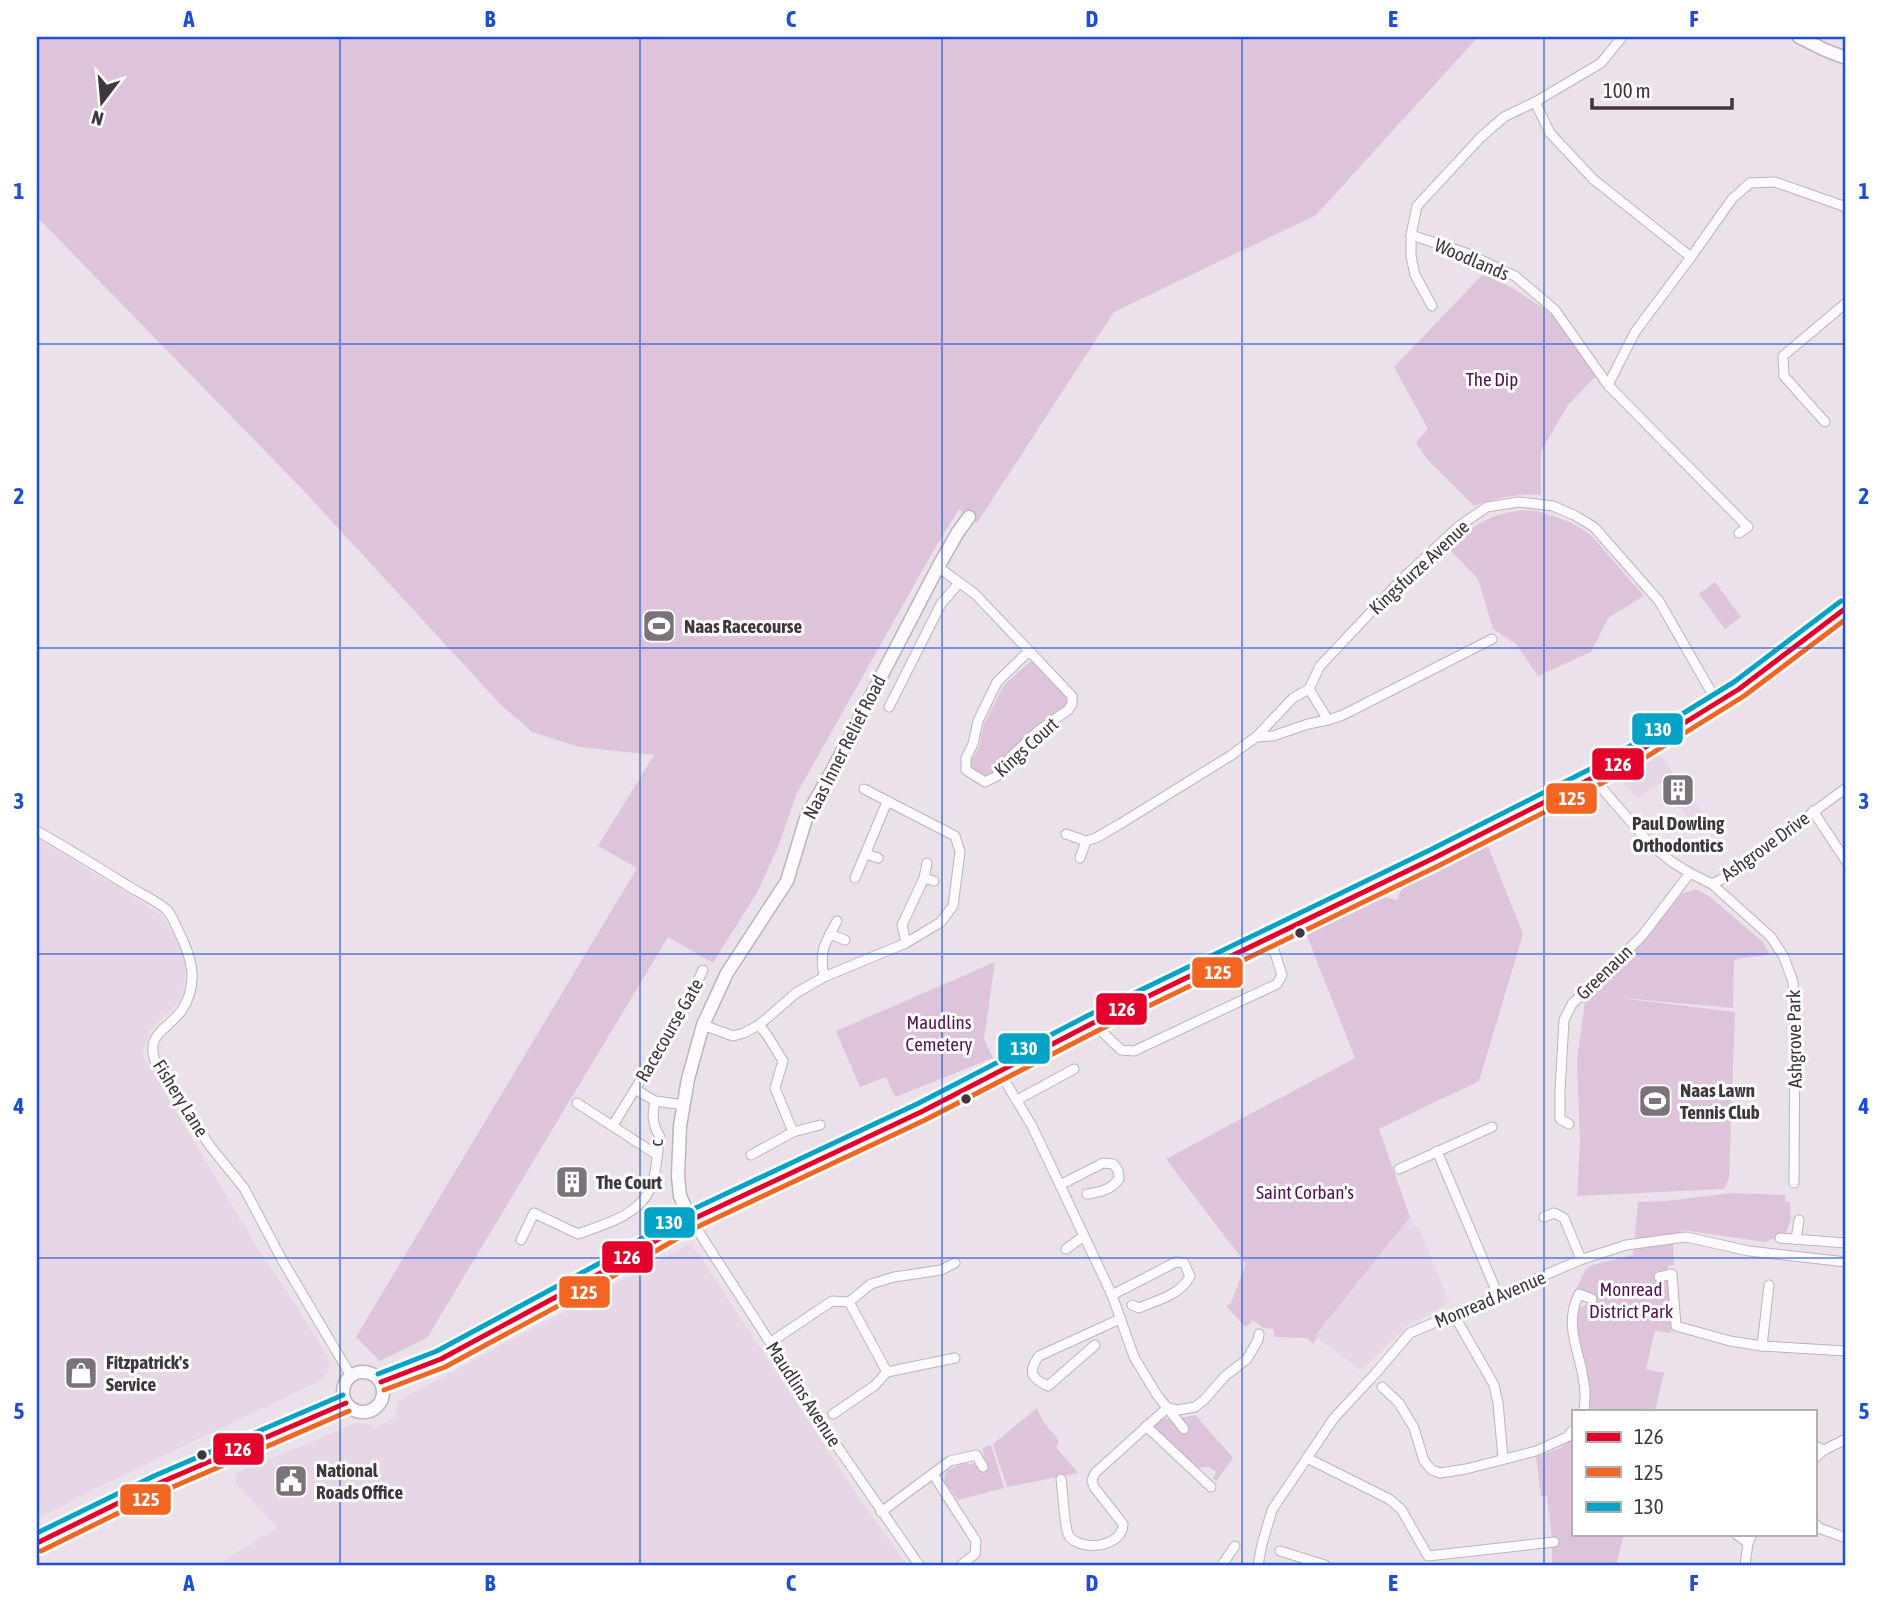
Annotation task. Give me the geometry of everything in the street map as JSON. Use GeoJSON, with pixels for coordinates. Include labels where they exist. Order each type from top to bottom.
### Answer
{"type":"FeatureCollection","features":[{"type":"Feature","properties":{"kind":"main road"},"geometry":{"type":"LineString","coordinates":[[1799,37],[1846,58]]}},
{"type":"Feature","properties":{"kind":"main road","name":"Naas Inner Relief Road"},"geometry":{"type":"LineString","coordinates":[[691,1220],[680,1196],[680,1126],[688,1079],[703,1025],[727,973],[787,881],[807,815],[938,567],[969,517]]}},
{"type":"Feature","properties":{"kind":"main road"},"geometry":{"type":"LineString","coordinates":[[381,1382],[441,1359],[604,1271],[691,1220],[921,1112],[1093,1023],[1593,778],[1740,689],[1846,608]]}},
{"type":"Feature","properties":{"kind":"main road"},"geometry":{"type":"LineString","coordinates":[[365,1372],[374,1375],[381,1382],[383,1396],[374,1409],[357,1411],[346,1403],[343,1389],[351,1376],[365,1372]]}},
{"type":"Feature","properties":{"kind":"main road"},"geometry":{"type":"LineString","coordinates":[[37,1543],[157,1484],[346,1403]]}},
{"type":"Feature","properties":{"kind":"street","name":"Woodlands"},"geometry":{"type":"LineString","coordinates":[[1432,306],[1415,275],[1411,256],[1411,235],[1417,206],[1481,137],[1504,117],[1601,63],[1622,37]]}},
{"type":"Feature","properties":{"kind":"street"},"geometry":{"type":"LineString","coordinates":[[1535,102],[1550,133],[1593,179],[1691,257]]}},
{"type":"Feature","properties":{"kind":"street"},"geometry":{"type":"LineString","coordinates":[[1608,385],[1635,332],[1732,200],[1750,183],[1775,182],[1846,209]]}},
{"type":"Feature","properties":{"kind":"street","name":"Woodlands"},"geometry":{"type":"LineString","coordinates":[[1411,235],[1466,253],[1515,276],[1555,310],[1608,385],[1748,527],[1739,533]]}},
{"type":"Feature","properties":{"kind":"street"},"geometry":{"type":"LineString","coordinates":[[1825,422],[1784,376],[1783,356],[1846,303]]}},
{"type":"Feature","properties":{"kind":"street","name":"Kingsfurze Avenue"},"geometry":{"type":"LineString","coordinates":[[1086,841],[1120,824],[1256,737],[1293,698],[1309,689],[1320,666],[1401,580],[1459,526],[1487,507],[1519,502],[1553,506],[1594,527],[1659,601],[1717,702]]}},
{"type":"Feature","properties":{"kind":"street","name":"Kings Court"},"geometry":{"type":"LineString","coordinates":[[938,567],[975,594],[1072,696],[1072,704],[1068,710],[1038,731],[1010,758],[997,776],[985,782],[965,770],[966,758],[973,744],[978,721],[997,682],[1029,651]]}},
{"type":"Feature","properties":{"kind":"street"},"geometry":{"type":"LineString","coordinates":[[889,707],[941,604],[959,583]]}},
{"type":"Feature","properties":{"kind":"street","name":"Kingsfurze Avenue"},"geometry":{"type":"LineString","coordinates":[[1256,737],[1273,736],[1343,715],[1492,639]]}},
{"type":"Feature","properties":{"kind":"street"},"geometry":{"type":"LineString","coordinates":[[1309,689],[1328,720]]}},
{"type":"Feature","properties":{"kind":"street","name":"Ashgrove Drive"},"geometry":{"type":"LineString","coordinates":[[1593,778],[1650,844],[1672,862],[1712,884],[1724,878],[1846,788]]}},
{"type":"Feature","properties":{"kind":"street"},"geometry":{"type":"LineString","coordinates":[[703,1025],[733,1036],[759,1026],[796,993],[824,976],[906,943],[941,922],[953,906],[960,852],[955,836],[864,789]]}},
{"type":"Feature","properties":{"kind":"street"},"geometry":{"type":"LineString","coordinates":[[855,878],[887,802]]}},
{"type":"Feature","properties":{"kind":"street"},"geometry":{"type":"LineString","coordinates":[[1813,811],[1846,861]]}},
{"type":"Feature","properties":{"kind":"street","name":"Fishery Lane"},"geometry":{"type":"LineString","coordinates":[[37,831],[168,910],[183,939],[192,965],[192,981],[189,996],[181,1012],[153,1042],[153,1056],[158,1068],[210,1146],[244,1188],[281,1258],[351,1376]]}},
{"type":"Feature","properties":{"kind":"street"},"geometry":{"type":"LineString","coordinates":[[1066,834],[1086,841],[1080,858]]}},
{"type":"Feature","properties":{"kind":"street"},"geometry":{"type":"LineString","coordinates":[[866,854],[878,858]]}},
{"type":"Feature","properties":{"kind":"street"},"geometry":{"type":"LineString","coordinates":[[906,943],[902,925],[924,878],[927,863]]}},
{"type":"Feature","properties":{"kind":"street","name":"Greenaun"},"geometry":{"type":"LineString","coordinates":[[1569,1124],[1560,1119],[1564,1020],[1572,1004],[1642,936],[1690,873]]}},
{"type":"Feature","properties":{"kind":"street"},"geometry":{"type":"LineString","coordinates":[[924,878],[934,881]]}},
{"type":"Feature","properties":{"kind":"street","name":"Ashgrove Park"},"geometry":{"type":"LineString","coordinates":[[1712,884],[1770,937],[1784,957],[1793,982],[1794,1183]]}},
{"type":"Feature","properties":{"kind":"street"},"geometry":{"type":"LineString","coordinates":[[824,976],[821,960],[823,948],[838,921]]}},
{"type":"Feature","properties":{"kind":"street"},"geometry":{"type":"LineString","coordinates":[[830,934],[845,940]]}},
{"type":"Feature","properties":{"kind":"street"},"geometry":{"type":"LineString","coordinates":[[1093,1023],[1121,1050],[1134,1051],[1277,985],[1282,975],[1269,938]]}},
{"type":"Feature","properties":{"kind":"street","name":"Racecourse Gate"},"geometry":{"type":"LineString","coordinates":[[613,1125],[681,1015],[694,978],[703,971]]}},
{"type":"Feature","properties":{"kind":"street"},"geometry":{"type":"LineString","coordinates":[[759,1026],[783,1061],[775,1088],[793,1132]]}},
{"type":"Feature","properties":{"kind":"street"},"geometry":{"type":"LineString","coordinates":[[1017,1100],[1074,1069]]}},
{"type":"Feature","properties":{"kind":"street"},"geometry":{"type":"LineString","coordinates":[[999,1072],[1032,1126],[1060,1185],[1112,1295],[1134,1357],[1145,1377],[1184,1429]]}},
{"type":"Feature","properties":{"kind":"street","name":"Racecourse Gate"},"geometry":{"type":"LineString","coordinates":[[635,1090],[655,1101],[684,1105]]}},
{"type":"Feature","properties":{"kind":"street","name":"c"},"geometry":{"type":"LineString","coordinates":[[521,1240],[534,1213],[578,1234],[619,1219],[640,1205],[652,1185],[660,1137],[653,1126],[655,1101]]}},
{"type":"Feature","properties":{"kind":"street"},"geometry":{"type":"LineString","coordinates":[[577,1102],[657,1155]]}},
{"type":"Feature","properties":{"kind":"street"},"geometry":{"type":"LineString","coordinates":[[751,1155],[793,1132],[820,1125]]}},
{"type":"Feature","properties":{"kind":"street"},"geometry":{"type":"LineString","coordinates":[[1399,1169],[1492,1127]]}},
{"type":"Feature","properties":{"kind":"street"},"geometry":{"type":"LineString","coordinates":[[1437,1151],[1498,1295]]}},
{"type":"Feature","properties":{"kind":"street"},"geometry":{"type":"LineString","coordinates":[[1060,1185],[1103,1163],[1113,1164],[1118,1170],[1119,1179],[1113,1187],[1087,1194]]}},
{"type":"Feature","properties":{"kind":"street"},"geometry":{"type":"LineString","coordinates":[[1544,1217],[1554,1213],[1564,1218],[1581,1259]]}},
{"type":"Feature","properties":{"kind":"street","name":"Maudlins Avenue"},"geometry":{"type":"LineString","coordinates":[[691,1220],[881,1512],[919,1565]]}},
{"type":"Feature","properties":{"kind":"street"},"geometry":{"type":"LineString","coordinates":[[1796,1239],[1799,1220]]}},
{"type":"Feature","properties":{"kind":"street"},"geometry":{"type":"LineString","coordinates":[[1066,1249],[1084,1236]]}},
{"type":"Feature","properties":{"kind":"street","name":"Monread Avenue"},"geometry":{"type":"LineString","coordinates":[[1258,1565],[1272,1510],[1334,1418],[1410,1333],[1581,1259],[1626,1244],[1686,1237],[1749,1251],[1846,1262]]}},
{"type":"Feature","properties":{"kind":"street"},"geometry":{"type":"LineString","coordinates":[[1780,1238],[1846,1243]]}},
{"type":"Feature","properties":{"kind":"street"},"geometry":{"type":"LineString","coordinates":[[1112,1295],[1176,1262],[1184,1263],[1190,1276],[1180,1290],[1139,1308],[1132,1306]]}},
{"type":"Feature","properties":{"kind":"street"},"geometry":{"type":"LineString","coordinates":[[771,1342],[832,1301],[849,1301],[871,1284],[941,1270],[955,1263]]}},
{"type":"Feature","properties":{"kind":"street"},"geometry":{"type":"LineString","coordinates":[[1659,1277],[1672,1274],[1676,1326],[1730,1341],[1762,1346],[1846,1351]]}},
{"type":"Feature","properties":{"kind":"street"},"geometry":{"type":"LineString","coordinates":[[1762,1346],[1769,1285]]}},
{"type":"Feature","properties":{"kind":"street"},"geometry":{"type":"LineString","coordinates":[[1584,1410],[1585,1385],[1573,1339],[1572,1317],[1573,1306],[1579,1294],[1592,1298]]}},
{"type":"Feature","properties":{"kind":"street"},"geometry":{"type":"LineString","coordinates":[[849,1301],[887,1372]]}},
{"type":"Feature","properties":{"kind":"street"},"geometry":{"type":"LineString","coordinates":[[1454,1315],[1494,1385],[1503,1458]]}},
{"type":"Feature","properties":{"kind":"street"},"geometry":{"type":"LineString","coordinates":[[1095,1345],[1048,1386],[1037,1381],[1032,1372],[1039,1356],[1120,1320]]}},
{"type":"Feature","properties":{"kind":"street"},"geometry":{"type":"LineString","coordinates":[[1167,1408],[1178,1410],[1195,1407],[1205,1399],[1224,1376],[1247,1359],[1259,1334]]}},
{"type":"Feature","properties":{"kind":"street"},"geometry":{"type":"LineString","coordinates":[[833,1414],[874,1385],[887,1372],[955,1358]]}},
{"type":"Feature","properties":{"kind":"street"},"geometry":{"type":"LineString","coordinates":[[1382,1387],[1399,1403],[1413,1428],[1424,1461],[1432,1470],[1440,1473],[1536,1451],[1567,1437],[1572,1431]]}},
{"type":"Feature","properties":{"kind":"street"},"geometry":{"type":"LineString","coordinates":[[1061,1479],[1068,1534],[1080,1545],[1115,1541],[1122,1532],[1123,1524],[1094,1487],[1092,1480],[1095,1473],[1167,1408]]}},
{"type":"Feature","properties":{"kind":"street"},"geometry":{"type":"LineString","coordinates":[[1146,1426],[1211,1487]]}},
{"type":"Feature","properties":{"kind":"street"},"geometry":{"type":"LineString","coordinates":[[1816,1457],[1846,1439]]}},
{"type":"Feature","properties":{"kind":"street"},"geometry":{"type":"LineString","coordinates":[[1816,1446],[1824,1450]]}},
{"type":"Feature","properties":{"kind":"street"},"geometry":{"type":"LineString","coordinates":[[881,1512],[950,1461],[976,1455],[983,1467]]}},
{"type":"Feature","properties":{"kind":"street"},"geometry":{"type":"LineString","coordinates":[[1307,1458],[1389,1499],[1401,1509],[1428,1556],[1554,1542]]}},
{"type":"Feature","properties":{"kind":"street"},"geometry":{"type":"LineString","coordinates":[[933,1474],[975,1541],[975,1554],[961,1565]]}},
{"type":"Feature","properties":{"kind":"street"},"geometry":{"type":"LineString","coordinates":[[1816,1525],[1846,1538]]}},
{"type":"Feature","properties":{"kind":"street"},"geometry":{"type":"LineString","coordinates":[[1738,1536],[1748,1544]]}},
{"type":"Feature","properties":{"kind":"street"},"geometry":{"type":"LineString","coordinates":[[1745,1565],[1751,1536]]}},
{"type":"Feature","properties":{"kind":"street"},"geometry":{"type":"LineString","coordinates":[[1222,1565],[1235,1546]]}},
{"type":"Feature","properties":{"kind":"street"},"geometry":{"type":"LineString","coordinates":[[1280,1551],[1325,1565]]}},
{"type":"Feature","properties":{"kind":"shaded area"},"geometry":{"type":"Polygon","coordinates":[[[1658,752],[1711,825],[1700,834],[1662,782],[1638,798],[1621,782],[1658,752]]]}},
{"type":"Feature","properties":{"kind":"shaded area"},"geometry":{"type":"Polygon","coordinates":[[[37,838],[162,915],[186,958],[186,981],[180,1002],[150,1030],[142,1054],[260,1252],[330,1360],[329,1370],[323,1379],[37,1519],[37,838]]]}},
{"type":"Feature","properties":{"kind":"shaded area"},"geometry":{"type":"Polygon","coordinates":[[[1410,1217],[1412,1224],[1420,1229],[1449,1303],[1408,1325],[1361,1371],[1315,1336],[1410,1217]]]}},
{"type":"Feature","properties":{"kind":"shaded area"},"geometry":{"type":"Polygon","coordinates":[[[691,1243],[860,1499],[907,1565],[216,1565],[278,1528],[235,1483],[236,1473],[357,1423],[368,1424],[376,1429],[396,1416],[398,1401],[691,1243]]]}},
{"type":"Feature","properties":{"kind":"green space","name":"Naas Racecourse"},"geometry":{"type":"Polygon","coordinates":[[[37,37],[1478,37],[1316,215],[1114,312],[977,523],[959,509],[796,795],[778,847],[758,891],[713,963],[668,937],[427,1338],[380,1361],[356,1337],[637,868],[598,846],[654,755],[579,747],[532,732],[500,704],[304,491],[37,217],[37,37]]]}},
{"type":"Feature","properties":{"kind":"green space","name":"The Dip"},"geometry":{"type":"Polygon","coordinates":[[[1483,274],[1511,287],[1552,314],[1596,376],[1568,405],[1541,451],[1541,495],[1507,497],[1474,506],[1426,458],[1416,442],[1428,429],[1394,367],[1483,274]]]}},
{"type":"Feature","properties":{"kind":"green space"},"geometry":{"type":"Polygon","coordinates":[[[1521,510],[1537,511],[1570,522],[1590,534],[1644,596],[1608,618],[1591,652],[1538,676],[1516,644],[1493,629],[1478,579],[1448,548],[1481,523],[1498,515],[1521,510]]]}},
{"type":"Feature","properties":{"kind":"green space"},"geometry":{"type":"Polygon","coordinates":[[[1715,582],[1741,617],[1725,629],[1699,594],[1715,582]]]}},
{"type":"Feature","properties":{"kind":"green space"},"geometry":{"type":"Polygon","coordinates":[[[1031,661],[1037,664],[1069,699],[1069,703],[997,772],[988,777],[973,769],[971,762],[979,747],[984,724],[1004,685],[1031,661]]]}},
{"type":"Feature","properties":{"kind":"green space","name":"Saint Corban's"},"geometry":{"type":"Polygon","coordinates":[[[1488,846],[1523,934],[1479,1081],[1379,1129],[1410,1217],[1315,1336],[1317,1338],[1313,1344],[1307,1338],[1274,1337],[1274,1329],[1263,1328],[1253,1320],[1245,1327],[1226,1306],[1231,1303],[1246,1264],[1166,1159],[1355,1058],[1305,931],[1381,896],[1397,900],[1402,887],[1488,846]]]}},
{"type":"Feature","properties":{"kind":"green space","name":"Naas Lawn Tennis Club"},"geometry":{"type":"Polygon","coordinates":[[[1696,889],[1710,897],[1763,942],[1770,955],[1734,961],[1733,1008],[1612,997],[1735,1012],[1729,1179],[1724,1189],[1577,1196],[1580,1142],[1577,1061],[1585,1001],[1643,942],[1681,894],[1696,889]]]}},
{"type":"Feature","properties":{"kind":"green space","name":"Maudlins Cemetery"},"geometry":{"type":"Polygon","coordinates":[[[995,962],[984,1039],[993,1058],[895,1097],[886,1077],[860,1087],[836,1031],[995,962]]]}},
{"type":"Feature","properties":{"kind":"green space","name":"Monread District Park"},"geometry":{"type":"Polygon","coordinates":[[[1732,1193],[1785,1195],[1786,1202],[1790,1202],[1791,1219],[1786,1233],[1765,1242],[1682,1230],[1673,1246],[1674,1265],[1669,1265],[1667,1269],[1671,1333],[1655,1331],[1646,1369],[1664,1373],[1655,1410],[1587,1410],[1589,1385],[1577,1322],[1578,1309],[1590,1302],[1593,1294],[1576,1289],[1586,1269],[1592,1265],[1633,1255],[1638,1202],[1732,1193]]]}},
{"type":"Feature","properties":{"kind":"green space"},"geometry":{"type":"Polygon","coordinates":[[[1037,1408],[1042,1420],[1059,1441],[1056,1447],[1078,1473],[1007,1487],[993,1444],[1037,1408]]]}},
{"type":"Feature","properties":{"kind":"green space"},"geometry":{"type":"Polygon","coordinates":[[[1195,1415],[1233,1458],[1216,1481],[1213,1478],[1216,1472],[1209,1467],[1196,1468],[1151,1426],[1163,1417],[1171,1420],[1195,1415]]]}},
{"type":"Feature","properties":{"kind":"green space"},"geometry":{"type":"Polygon","coordinates":[[[1572,1437],[1572,1536],[1623,1536],[1616,1565],[1552,1565],[1547,1496],[1541,1496],[1536,1457],[1560,1448],[1569,1442],[1572,1437]]]}},
{"type":"Feature","properties":{"kind":"green space"},"geometry":{"type":"Polygon","coordinates":[[[991,1445],[1004,1488],[958,1500],[944,1481],[946,1471],[963,1463],[972,1464],[984,1459],[983,1448],[991,1445]]]}},
{"type":"Feature","properties":{"kind":"transit line","name":"130"},"geometry":{"type":"LineString","coordinates":[[378,1374],[437,1351],[600,1263],[687,1212],[917,1104],[1089,1015],[1430,850],[1606,761],[1734,682],[1841,601]]}},
{"type":"Feature","properties":{"kind":"transit line","name":"126"},"geometry":{"type":"LineString","coordinates":[[381,1382],[441,1359],[604,1271],[691,1220],[921,1112],[1093,1023],[1434,858],[1610,769],[1739,689],[1846,608]]}},
{"type":"Feature","properties":{"kind":"transit line","name":"125"},"geometry":{"type":"LineString","coordinates":[[384,1390],[445,1367],[608,1279],[695,1228],[925,1120],[1097,1031],[1438,866],[1614,777],[1744,696],[1846,619]]}},
{"type":"Feature","properties":{"kind":"transit line","name":"130"},"geometry":{"type":"LineString","coordinates":[[37,1533],[154,1476],[343,1395]]}},
{"type":"Feature","properties":{"kind":"transit line","name":"126"},"geometry":{"type":"LineString","coordinates":[[37,1543],[157,1484],[346,1403]]}},
{"type":"Feature","properties":{"kind":"transit line","name":"125"},"geometry":{"type":"LineString","coordinates":[[41,1551],[161,1492],[349,1411]]}},
{"type":"Feature","properties":{"kind":"place","name":"Naas Racecourse"},"geometry":{"type":"Point","coordinates":[659,626]}},
{"type":"Feature","properties":{"kind":"place","name":"Paul Dowling Orthodontics"},"geometry":{"type":"Point","coordinates":[1678,790]}},
{"type":"Feature","properties":{"kind":"place","name":"Naas Lawn Tennis Club"},"geometry":{"type":"Point","coordinates":[1655,1101]}},
{"type":"Feature","properties":{"kind":"place","name":"The Court"},"geometry":{"type":"Point","coordinates":[572,1182]}},
{"type":"Feature","properties":{"kind":"place","name":"Fitzpatrick's Service"},"geometry":{"type":"Point","coordinates":[81,1373]}},
{"type":"Feature","properties":{"kind":"place","name":"National Roads Office"},"geometry":{"type":"Point","coordinates":[291,1481]}}]}
